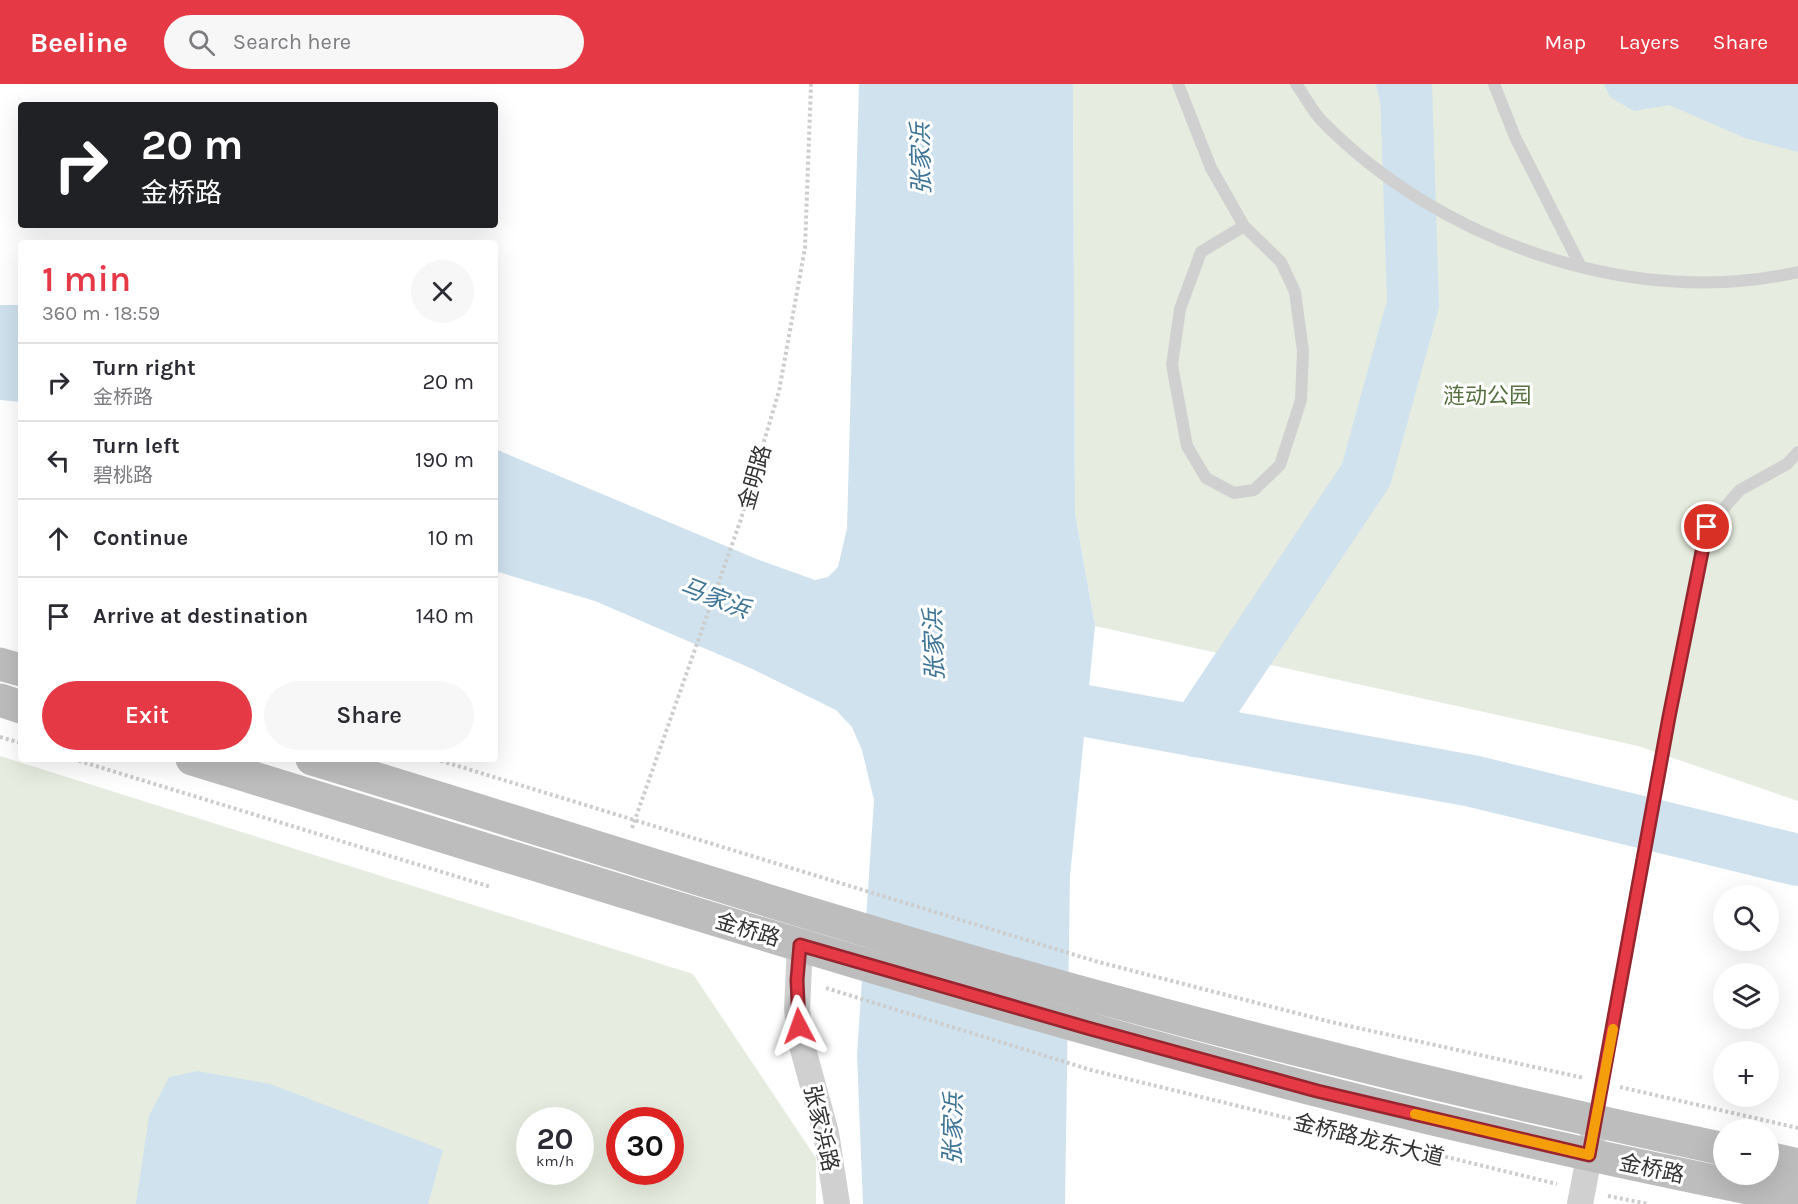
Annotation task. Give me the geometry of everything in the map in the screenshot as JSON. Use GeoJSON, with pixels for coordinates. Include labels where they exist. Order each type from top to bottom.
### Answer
{"type":"FeatureCollection","features":[{"type":"Feature","properties":{"kind":"main road"},"geometry":{"type":"LineString","coordinates":[[0,664],[18,669]]}},
{"type":"Feature","properties":{"kind":"main road"},"geometry":{"type":"LineString","coordinates":[[0,700],[18,706]]}},
{"type":"Feature","properties":{"kind":"main road","name":"金桥路"},"geometry":{"type":"LineString","coordinates":[[202,762],[800,945],[1317,1091],[1589,1155],[1798,1198]]}},
{"type":"Feature","properties":{"kind":"main road","name":"金桥路"},"geometry":{"type":"LineString","coordinates":[[322,762],[843,923],[1092,996],[1324,1057],[1595,1122],[1713,1147]]}},
{"type":"Feature","properties":{"kind":"main road"},"geometry":{"type":"LineString","coordinates":[[1779,1161],[1798,1165]]}},
{"type":"Feature","properties":{"kind":"street","name":"张家浜路"},"geometry":{"type":"LineString","coordinates":[[800,945],[797,980],[801,1042],[826,1133],[837,1204]]}},
{"type":"Feature","properties":{"kind":"street"},"geometry":{"type":"LineString","coordinates":[[1582,1197],[1595,1122]]}},
{"type":"Feature","properties":{"kind":"lane"},"geometry":{"type":"LineString","coordinates":[[1178,84],[1211,168],[1244,226],[1281,262],[1295,292],[1303,351],[1301,400],[1280,465],[1254,490],[1234,493],[1206,478],[1187,446],[1172,365],[1180,309],[1201,252],[1244,226]]}},
{"type":"Feature","properties":{"kind":"lane"},"geometry":{"type":"LineString","coordinates":[[1296,84],[1321,120],[1396,186],[1490,237],[1581,267],[1678,283],[1771,278],[1798,272]]}},
{"type":"Feature","properties":{"kind":"lane"},"geometry":{"type":"LineString","coordinates":[[1494,84],[1515,137],[1581,267]]}},
{"type":"Feature","properties":{"kind":"lane"},"geometry":{"type":"LineString","coordinates":[[1595,1122],[1669,717],[1707,527],[1740,490],[1787,464],[1798,452]]}},
{"type":"Feature","properties":{"kind":"path","name":"金明路"},"geometry":{"type":"LineString","coordinates":[[623,854],[741,519],[779,391],[805,248],[811,84]]}},
{"type":"Feature","properties":{"kind":"path"},"geometry":{"type":"LineString","coordinates":[[0,737],[18,742]]}},
{"type":"Feature","properties":{"kind":"path"},"geometry":{"type":"LineString","coordinates":[[83,762],[503,890]]}},
{"type":"Feature","properties":{"kind":"path"},"geometry":{"type":"LineString","coordinates":[[445,762],[635,818],[1095,961],[1331,1022],[1798,1128]]}},
{"type":"Feature","properties":{"kind":"path","name":"金桥路龙东大道"},"geometry":{"type":"LineString","coordinates":[[797,980],[1090,1070],[1582,1197],[1649,1204]]}},
{"type":"Feature","properties":{"kind":"green space","name":"涟动公园"},"geometry":{"type":"Polygon","coordinates":[[[1073,84],[1798,84],[1798,801],[1638,746],[1095,626],[1075,513],[1073,84]]]}},
{"type":"Feature","properties":{"kind":"green space"},"geometry":{"type":"Polygon","coordinates":[[[0,756],[693,974],[816,1158],[816,1204],[0,1204],[0,756]]]}},
{"type":"Feature","properties":{"kind":"water"},"geometry":{"type":"Polygon","coordinates":[[[859,84],[1073,84],[1075,513],[1095,626],[1070,876],[1065,1204],[863,1204],[857,1055],[874,800],[862,750],[852,727],[836,710],[748,667],[595,601],[498,572],[498,450],[759,560],[815,580],[828,577],[838,567],[847,528],[859,84]]]}},
{"type":"Feature","properties":{"kind":"water"},"geometry":{"type":"Polygon","coordinates":[[[1376,84],[1430,84],[1381,106],[1376,84]]]}},
{"type":"Feature","properties":{"kind":"water"},"geometry":{"type":"Polygon","coordinates":[[[1604,84],[1798,84],[1798,152],[1745,138],[1669,105],[1634,111],[1610,97],[1604,84]]]}},
{"type":"Feature","properties":{"kind":"water"},"geometry":{"type":"Polygon","coordinates":[[[0,305],[18,305],[18,402],[0,400],[0,305]]]}},
{"type":"Feature","properties":{"kind":"water"},"geometry":{"type":"Polygon","coordinates":[[[197,1071],[270,1084],[443,1150],[428,1204],[136,1204],[149,1116],[169,1077],[197,1071]]]}},
{"type":"Feature","properties":{"kind":"waterway"},"geometry":{"type":"LineString","coordinates":[[1195,731],[1366,475],[1413,304],[1406,84]]}},
{"type":"Feature","properties":{"kind":"waterway"},"geometry":{"type":"LineString","coordinates":[[1015,698],[1472,781],[1798,860]]}},
{"type":"Feature","properties":{"kind":"slow traffic"},"geometry":{"type":"LineString","coordinates":[[1415,1114],[1589,1155],[1613,1029]]}},
{"type":"Feature","properties":{"kind":"route"},"geometry":{"type":"LineString","coordinates":[[799,1026],[797,980],[800,945],[1317,1091],[1589,1155],[1669,717],[1707,527]]}},
{"type":"Feature","properties":{"kind":"water label","name":"张家浜"},"geometry":{"type":"Point","coordinates":[921,159]}},
{"type":"Feature","properties":{"kind":"water label","name":"马家浜"},"geometry":{"type":"Point","coordinates":[715,598]}},
{"type":"Feature","properties":{"kind":"water label","name":"张家浜"},"geometry":{"type":"Point","coordinates":[934,645]}},
{"type":"Feature","properties":{"kind":"water label","name":"张家浜"},"geometry":{"type":"Point","coordinates":[953,1129]}}]}
